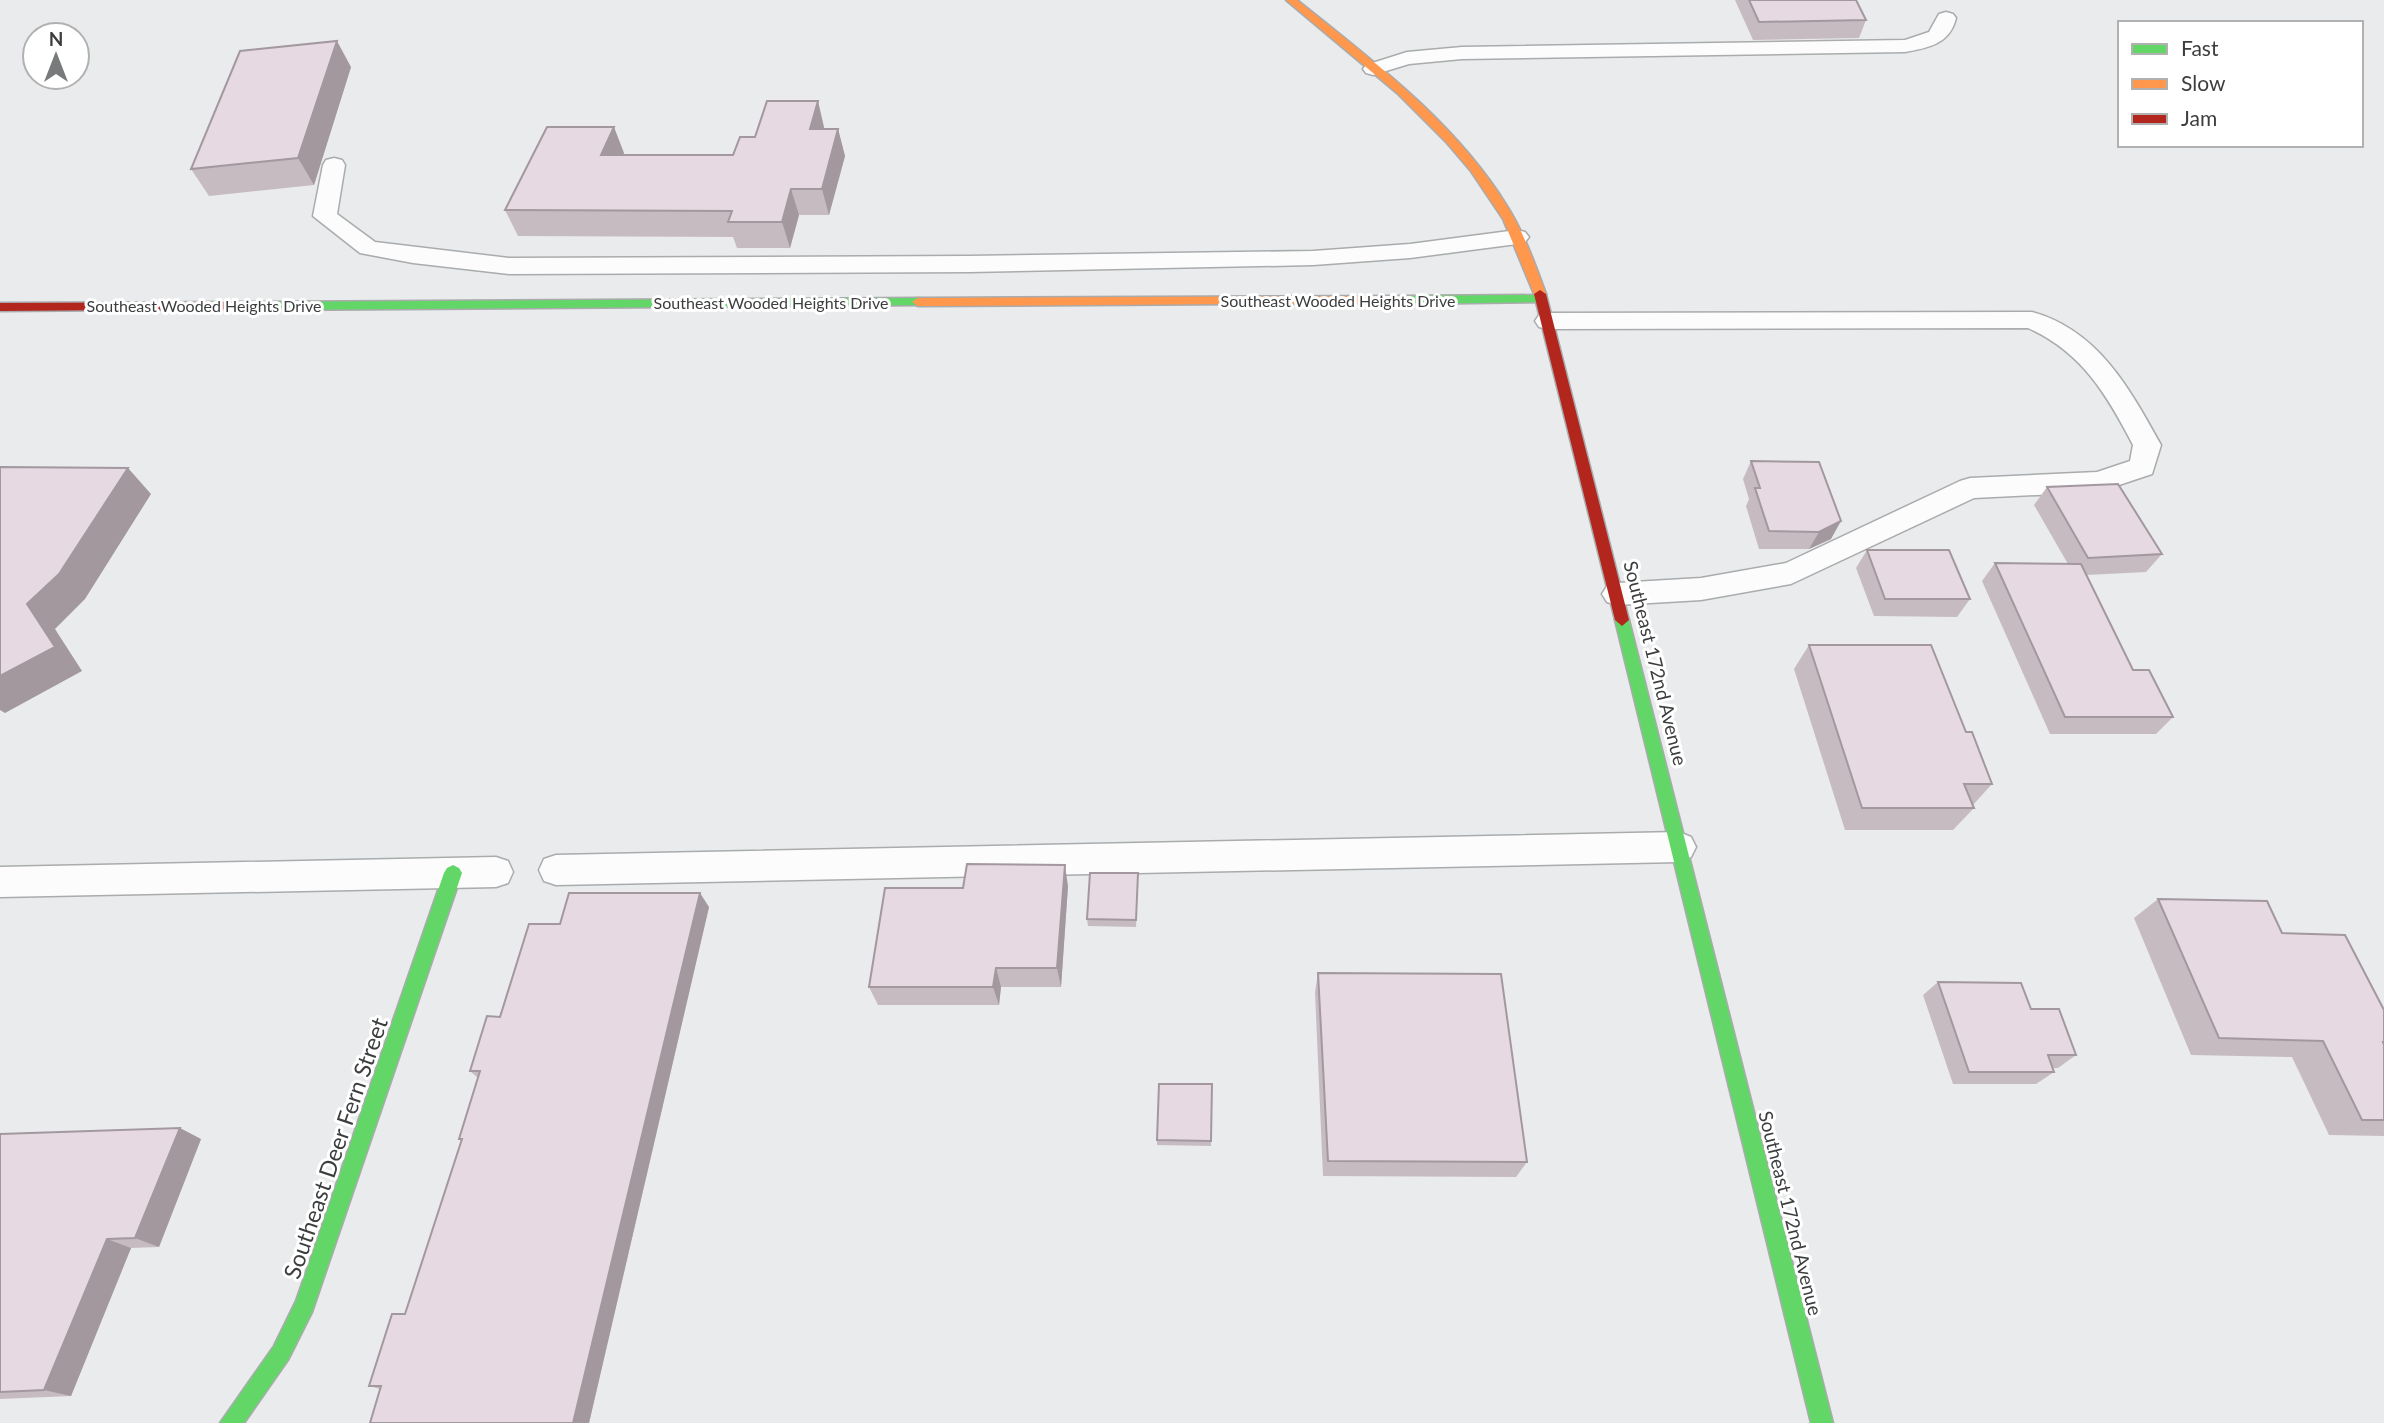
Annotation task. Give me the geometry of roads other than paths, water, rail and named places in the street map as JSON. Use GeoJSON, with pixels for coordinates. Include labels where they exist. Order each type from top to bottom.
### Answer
{"type":"FeatureCollection","features":[{"type":"Feature","properties":{"kind":"street","name":"Southeast 172nd Avenue"},"geometry":{"type":"LineString","coordinates":[[1291,0],[1373,69],[1466,155],[1497,198],[1517,237],[1545,310],[1822,1423]]}},
{"type":"Feature","properties":{"kind":"street","name":"Southeast Wooded Heights Drive"},"geometry":{"type":"LineString","coordinates":[[0,307],[1545,310]]}},
{"type":"Feature","properties":{"kind":"street","name":"Southeast Deer Fern Street"},"geometry":{"type":"LineString","coordinates":[[231,1423],[281,1353],[305,1306],[453,873]]}},
{"type":"Feature","properties":{"kind":"lane"},"geometry":{"type":"LineString","coordinates":[[1373,69],[1406,58],[1462,53],[1905,46],[1928,43],[1938,36],[1945,26],[1946,18]]}},
{"type":"Feature","properties":{"kind":"lane"},"geometry":{"type":"LineString","coordinates":[[334,165],[326,216],[368,248],[412,256],[509,266],[955,264],[1313,258],[1410,251],[1517,237]]}},
{"type":"Feature","properties":{"kind":"lane"},"geometry":{"type":"LineString","coordinates":[[1545,310],[2032,320],[2058,330],[2085,349],[2107,375],[2147,446],[2142,467],[2098,482],[1970,488],[1791,573],[1701,589],[1617,594]]}},
{"type":"Feature","properties":{"kind":"lane"},"geometry":{"type":"LineString","coordinates":[[556,870],[1679,847]]}},
{"type":"Feature","properties":{"kind":"lane"},"geometry":{"type":"LineString","coordinates":[[0,882],[496,872]]}}]}
